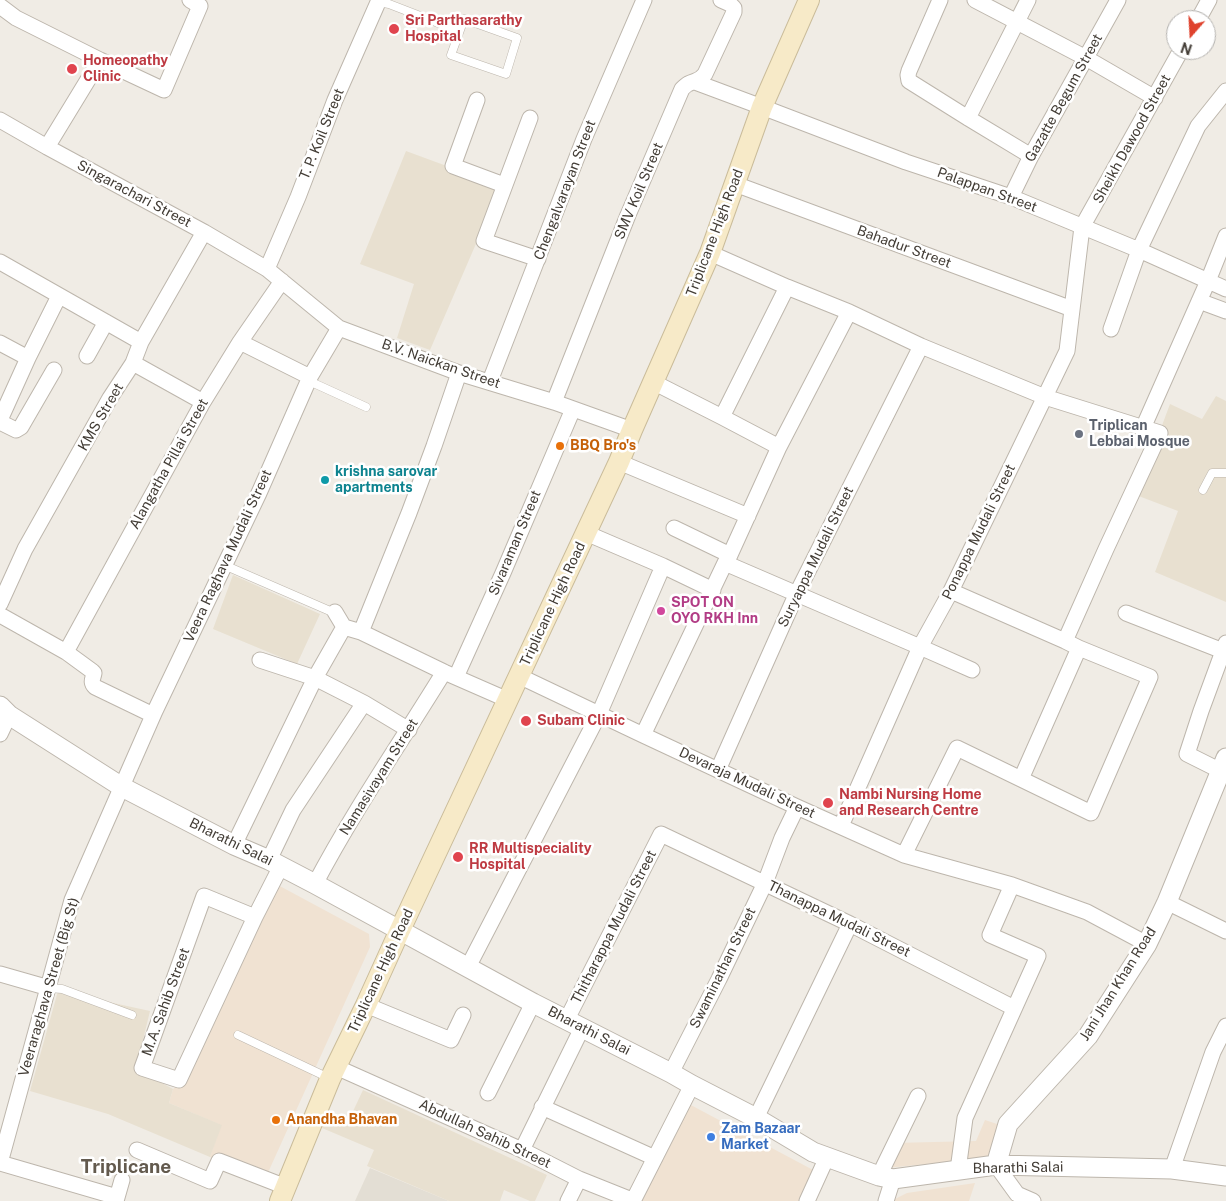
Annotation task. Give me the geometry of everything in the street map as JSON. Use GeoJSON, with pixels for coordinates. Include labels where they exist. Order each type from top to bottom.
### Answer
{"type":"FeatureCollection","features":[{"type":"Feature","properties":{"kind":"main road","name":"Triplicane High Road"},"geometry":{"type":"LineString","coordinates":[[283,1194],[333,1073],[619,462],[710,253],[762,106],[809,0]]}},
{"type":"Feature","properties":{"kind":"street"},"geometry":{"type":"LineString","coordinates":[[0,6],[16,18],[164,90],[200,6],[190,0]]}},
{"type":"Feature","properties":{"kind":"street","name":"Chengalvarayan Street"},"geometry":{"type":"LineString","coordinates":[[490,382],[584,139],[644,0]]}},
{"type":"Feature","properties":{"kind":"street","name":"SMV Koil Street"},"geometry":{"type":"LineString","coordinates":[[554,402],[628,215],[682,89],[702,79],[734,12],[734,8],[730,4],[721,0]]}},
{"type":"Feature","properties":{"kind":"street"},"geometry":{"type":"LineString","coordinates":[[940,0],[909,71],[908,78],[910,82],[1031,156]]}},
{"type":"Feature","properties":{"kind":"street"},"geometry":{"type":"LineString","coordinates":[[974,0],[1086,58],[1155,98]]}},
{"type":"Feature","properties":{"kind":"street"},"geometry":{"type":"LineString","coordinates":[[968,118],[1028,0]]}},
{"type":"Feature","properties":{"kind":"street","name":"Gazatte Begum Street"},"geometry":{"type":"LineString","coordinates":[[1011,197],[1031,156],[1118,0]]}},
{"type":"Feature","properties":{"kind":"street","name":"T. P. Koil Street"},"geometry":{"type":"LineString","coordinates":[[267,269],[298,197],[335,100],[379,1]]}},
{"type":"Feature","properties":{"kind":"street"},"geometry":{"type":"LineString","coordinates":[[47,147],[100,60]]}},
{"type":"Feature","properties":{"kind":"street","name":"Sheikh Dawood Street"},"geometry":{"type":"LineString","coordinates":[[1082,227],[1176,60]]}},
{"type":"Feature","properties":{"kind":"street","name":"Palappan Street"},"geometry":{"type":"LineString","coordinates":[[696,82],[906,162],[1011,197],[1139,250],[1226,289]]}},
{"type":"Feature","properties":{"kind":"street"},"geometry":{"type":"LineString","coordinates":[[1111,329],[1139,250],[1198,126],[1226,91]]}},
{"type":"Feature","properties":{"kind":"street"},"geometry":{"type":"LineString","coordinates":[[477,100],[453,166],[504,185]]}},
{"type":"Feature","properties":{"kind":"street"},"geometry":{"type":"LineString","coordinates":[[530,118],[484,241],[538,259]]}},
{"type":"Feature","properties":{"kind":"street","name":"Singarachari Street"},"geometry":{"type":"LineString","coordinates":[[0,120],[204,232],[267,269]]}},
{"type":"Feature","properties":{"kind":"street","name":"Bahadur Street"},"geometry":{"type":"LineString","coordinates":[[735,184],[1072,309]]}},
{"type":"Feature","properties":{"kind":"street","name":"Ponappa Mudali Street"},"geometry":{"type":"LineString","coordinates":[[842,826],[920,647],[951,591],[1067,351],[1082,227]]}},
{"type":"Feature","properties":{"kind":"street","name":"KMS Street"},"geometry":{"type":"LineString","coordinates":[[0,604],[25,549],[110,398],[133,363],[141,342],[204,232]]}},
{"type":"Feature","properties":{"kind":"street"},"geometry":{"type":"LineString","coordinates":[[1143,428],[1226,236]]}},
{"type":"Feature","properties":{"kind":"street"},"geometry":{"type":"LineString","coordinates":[[710,253],[848,312],[921,346],[1045,397],[1160,433],[1065,641]]}},
{"type":"Feature","properties":{"kind":"street"},"geometry":{"type":"LineString","coordinates":[[2,266],[141,342]]}},
{"type":"Feature","properties":{"kind":"street","name":"B.V. Naickan Street"},"geometry":{"type":"LineString","coordinates":[[267,269],[339,328],[459,373],[554,402],[632,430]]}},
{"type":"Feature","properties":{"kind":"street","name":"Alangatha Pillai Street"},"geometry":{"type":"LineString","coordinates":[[66,652],[203,402],[240,342],[282,281]]}},
{"type":"Feature","properties":{"kind":"street"},"geometry":{"type":"LineString","coordinates":[[722,417],[787,287]]}},
{"type":"Feature","properties":{"kind":"street"},"geometry":{"type":"LineString","coordinates":[[54,370],[20,427],[16,430],[0,421],[28,358],[59,296]]}},
{"type":"Feature","properties":{"kind":"street"},"geometry":{"type":"LineString","coordinates":[[1199,301],[1226,311]]}},
{"type":"Feature","properties":{"kind":"street"},"geometry":{"type":"LineString","coordinates":[[643,735],[748,516],[778,447],[848,312]]}},
{"type":"Feature","properties":{"kind":"street"},"geometry":{"type":"LineString","coordinates":[[87,356],[106,322]]}},
{"type":"Feature","properties":{"kind":"street","name":"Veera Raghava Mudali Street"},"geometry":{"type":"LineString","coordinates":[[122,787],[153,715],[259,493],[309,379],[339,328]]}},
{"type":"Feature","properties":{"kind":"street"},"geometry":{"type":"LineString","coordinates":[[240,342],[309,379]]}},
{"type":"Feature","properties":{"kind":"street"},"geometry":{"type":"LineString","coordinates":[[0,343],[28,358]]}},
{"type":"Feature","properties":{"kind":"street","name":"Suryappa Mudali Street"},"geometry":{"type":"LineString","coordinates":[[718,770],[796,595],[921,346]]}},
{"type":"Feature","properties":{"kind":"street"},"geometry":{"type":"LineString","coordinates":[[133,363],[203,402]]}},
{"type":"Feature","properties":{"kind":"street"},"geometry":{"type":"LineString","coordinates":[[361,632],[410,513],[459,373]]}},
{"type":"Feature","properties":{"kind":"street"},"geometry":{"type":"LineString","coordinates":[[653,382],[778,447]]}},
{"type":"Feature","properties":{"kind":"street","name":"Sivaraman Street"},"geometry":{"type":"LineString","coordinates":[[450,674],[503,573],[573,409]]}},
{"type":"Feature","properties":{"kind":"street"},"geometry":{"type":"LineString","coordinates":[[619,462],[748,516]]}},
{"type":"Feature","properties":{"kind":"street"},"geometry":{"type":"LineString","coordinates":[[674,528],[727,559],[796,595],[972,670]]}},
{"type":"Feature","properties":{"kind":"street"},"geometry":{"type":"LineString","coordinates":[[586,533],[713,590]]}},
{"type":"Feature","properties":{"kind":"street"},"geometry":{"type":"LineString","coordinates":[[468,967],[599,714],[663,566]]}},
{"type":"Feature","properties":{"kind":"street"},"geometry":{"type":"LineString","coordinates":[[904,855],[957,748],[1091,813],[1150,677],[1079,648],[951,591]]}},
{"type":"Feature","properties":{"kind":"street"},"geometry":{"type":"LineString","coordinates":[[332,612],[344,627],[361,632],[508,700]]}},
{"type":"Feature","properties":{"kind":"street"},"geometry":{"type":"LineString","coordinates":[[1126,613],[1225,647],[1187,754],[1223,764]]}},
{"type":"Feature","properties":{"kind":"street"},"geometry":{"type":"LineString","coordinates":[[0,615],[66,652],[94,673],[92,684],[95,687],[153,715]]}},
{"type":"Feature","properties":{"kind":"street"},"geometry":{"type":"LineString","coordinates":[[234,845],[315,678],[344,627]]}},
{"type":"Feature","properties":{"kind":"street"},"geometry":{"type":"LineString","coordinates":[[1021,780],[1079,648]]}},
{"type":"Feature","properties":{"kind":"street"},"geometry":{"type":"LineString","coordinates":[[260,660],[315,678],[364,703],[408,730]]}},
{"type":"Feature","properties":{"kind":"street","name":"Namasivayam Street"},"geometry":{"type":"LineString","coordinates":[[315,884],[372,785],[408,730],[450,674]]}},
{"type":"Feature","properties":{"kind":"street","name":"Devaraja Mudali Street"},"geometry":{"type":"LineString","coordinates":[[519,676],[904,855],[1012,885],[1088,912],[1147,944]]}},
{"type":"Feature","properties":{"kind":"street","name":"M.A. Sahib Street"},"geometry":{"type":"LineString","coordinates":[[255,917],[204,896],[142,1068],[179,1080],[255,917],[293,810],[364,703]]}},
{"type":"Feature","properties":{"kind":"street"},"geometry":{"type":"LineString","coordinates":[[0,734],[4,711]]}},
{"type":"Feature","properties":{"kind":"street","name":"Bharathi Salai"},"geometry":{"type":"LineString","coordinates":[[4,711],[122,787],[234,845],[275,863],[315,884],[533,1003],[756,1118],[813,1152],[886,1177],[996,1165],[1172,1169],[1226,1176]]}},
{"type":"Feature","properties":{"kind":"street","name":"Jani Jhan Khan Road"},"geometry":{"type":"LineString","coordinates":[[996,1165],[1008,1124],[1088,1036],[1147,944],[1167,902],[1223,764]]}},
{"type":"Feature","properties":{"kind":"street","name":"Veeraraghava Street (Big St)"},"geometry":{"type":"LineString","coordinates":[[0,1163],[72,900],[122,787]]}},
{"type":"Feature","properties":{"kind":"street","name":"Swaminathan Street"},"geometry":{"type":"LineString","coordinates":[[671,1073],[765,883],[782,838],[797,806]]}},
{"type":"Feature","properties":{"kind":"street","name":"Thanappa Mudali Street"},"geometry":{"type":"LineString","coordinates":[[661,834],[850,924],[1014,1008]]}},
{"type":"Feature","properties":{"kind":"street","name":"Thitharappa Mudali Street"},"geometry":{"type":"LineString","coordinates":[[522,1150],[542,1107],[574,1024],[661,834]]}},
{"type":"Feature","properties":{"kind":"street"},"geometry":{"type":"LineString","coordinates":[[958,1170],[965,1118],[1038,956],[990,935],[1012,885]]}},
{"type":"Feature","properties":{"kind":"street"},"geometry":{"type":"LineString","coordinates":[[1167,902],[1226,931]]}},
{"type":"Feature","properties":{"kind":"street"},"geometry":{"type":"LineString","coordinates":[[756,1118],[850,924]]}},
{"type":"Feature","properties":{"kind":"street"},"geometry":{"type":"LineString","coordinates":[[0,974],[49,988]]}},
{"type":"Feature","properties":{"kind":"street"},"geometry":{"type":"LineString","coordinates":[[488,1093],[533,1003]]}},
{"type":"Feature","properties":{"kind":"street"},"geometry":{"type":"LineString","coordinates":[[366,1006],[451,1040],[463,1015]]}},
{"type":"Feature","properties":{"kind":"street"},"geometry":{"type":"LineString","coordinates":[[1172,1169],[1213,1052],[1226,1026]]}},
{"type":"Feature","properties":{"kind":"street","name":"Abdullah Sahib Street"},"geometry":{"type":"LineString","coordinates":[[333,1073],[522,1150],[579,1179],[633,1201]]}},
{"type":"Feature","properties":{"kind":"street"},"geometry":{"type":"LineString","coordinates":[[633,1201],[692,1085]]}},
{"type":"Feature","properties":{"kind":"street"},"geometry":{"type":"LineString","coordinates":[[886,1201],[886,1177],[918,1096]]}},
{"type":"Feature","properties":{"kind":"street"},"geometry":{"type":"LineString","coordinates":[[542,1107],[655,1158]]}},
{"type":"Feature","properties":{"kind":"street"},"geometry":{"type":"LineString","coordinates":[[137,1150],[210,1181],[219,1161],[283,1194]]}},
{"type":"Feature","properties":{"kind":"street"},"geometry":{"type":"LineString","coordinates":[[807,1201],[827,1157]]}},
{"type":"Feature","properties":{"kind":"street"},"geometry":{"type":"LineString","coordinates":[[0,1163],[117,1199],[122,1180]]}},
{"type":"Feature","properties":{"kind":"street"},"geometry":{"type":"LineString","coordinates":[[996,1165],[1017,1194],[1033,1201]]}},
{"type":"Feature","properties":{"kind":"street"},"geometry":{"type":"LineString","coordinates":[[568,1201],[579,1179]]}},
{"type":"Feature","properties":{"kind":"lane"},"geometry":{"type":"LineString","coordinates":[[379,1],[459,31]]}},
{"type":"Feature","properties":{"kind":"lane"},"geometry":{"type":"LineString","coordinates":[[464,19],[517,38],[506,74],[451,55],[459,31],[464,19]]}},
{"type":"Feature","properties":{"kind":"lane"},"geometry":{"type":"LineString","coordinates":[[309,379],[366,407]]}},
{"type":"Feature","properties":{"kind":"lane"},"geometry":{"type":"LineString","coordinates":[[1203,490],[1212,473],[1226,473]]}},
{"type":"Feature","properties":{"kind":"lane"},"geometry":{"type":"LineString","coordinates":[[224,565],[332,612]]}},
{"type":"Feature","properties":{"kind":"lane"},"geometry":{"type":"LineString","coordinates":[[49,988],[62,989],[132,1015]]}},
{"type":"Feature","properties":{"kind":"lane"},"geometry":{"type":"LineString","coordinates":[[238,1035],[333,1073]]}},
{"type":"Feature","properties":{"kind":"shaded area"},"geometry":{"type":"Polygon","coordinates":[[[406,151],[501,186],[430,350],[397,338],[414,284],[360,264],[406,151]]]}},
{"type":"Feature","properties":{"kind":"shaded area"},"geometry":{"type":"Polygon","coordinates":[[[1216,396],[1226,401],[1226,602],[1155,572],[1178,511],[1136,495],[1170,404],[1202,419],[1216,396]]]}},
{"type":"Feature","properties":{"kind":"shaded area"},"geometry":{"type":"Polygon","coordinates":[[[233,575],[320,614],[297,664],[213,629],[233,575]]]}},
{"type":"Feature","properties":{"kind":"shaded area"},"geometry":{"type":"Polygon","coordinates":[[[276,884],[369,934],[370,947],[266,1177],[210,1157],[221,1125],[169,1103],[173,1089],[186,1080],[276,884]]]}},
{"type":"Feature","properties":{"kind":"shaded area"},"geometry":{"type":"Polygon","coordinates":[[[58,991],[150,1011],[136,1069],[173,1089],[169,1103],[222,1125],[210,1157],[108,1114],[30,1091],[58,991]]]}},
{"type":"Feature","properties":{"kind":"shaded area"},"geometry":{"type":"Polygon","coordinates":[[[363,1090],[547,1175],[535,1201],[530,1201],[504,1190],[500,1201],[449,1201],[367,1166],[374,1150],[322,1128],[327,1116],[347,1124],[363,1090]]]}},
{"type":"Feature","properties":{"kind":"shaded area","name":"Zam Bazaar Market"},"geometry":{"type":"Polygon","coordinates":[[[687,1103],[815,1171],[803,1201],[642,1201],[687,1103]]]}},
{"type":"Feature","properties":{"kind":"shaded area"},"geometry":{"type":"Polygon","coordinates":[[[985,1120],[1000,1125],[994,1149],[987,1158],[886,1168],[893,1143],[976,1141],[985,1120]]]}},
{"type":"Feature","properties":{"kind":"shaded area"},"geometry":{"type":"Polygon","coordinates":[[[370,1168],[449,1201],[355,1201],[370,1168]]]}},
{"type":"Feature","properties":{"kind":"shaded area"},"geometry":{"type":"Polygon","coordinates":[[[975,1183],[969,1201],[891,1201],[907,1193],[975,1183]]]}},
{"type":"Feature","properties":{"kind":"place","name":"Sri Parthasarathy Hospital"},"geometry":{"type":"Point","coordinates":[394,29]}},
{"type":"Feature","properties":{"kind":"place","name":"Homeopathy Clinic"},"geometry":{"type":"Point","coordinates":[72,69]}},
{"type":"Feature","properties":{"kind":"place","name":"Triplican Lebbai Mosque"},"geometry":{"type":"Point","coordinates":[1079,434]}},
{"type":"Feature","properties":{"kind":"place","name":"BBQ Bro's"},"geometry":{"type":"Point","coordinates":[560,446]}},
{"type":"Feature","properties":{"kind":"place","name":"krishna sarovar apartments"},"geometry":{"type":"Point","coordinates":[325,480]}},
{"type":"Feature","properties":{"kind":"place","name":"SPOT ON OYO RKH Inn"},"geometry":{"type":"Point","coordinates":[661,611]}},
{"type":"Feature","properties":{"kind":"place","name":"Subam Clinic"},"geometry":{"type":"Point","coordinates":[526,721]}},
{"type":"Feature","properties":{"kind":"place","name":"Nambi Nursing Home and Research Centre"},"geometry":{"type":"Point","coordinates":[828,803]}},
{"type":"Feature","properties":{"kind":"place","name":"RR Multispeciality Hospital"},"geometry":{"type":"Point","coordinates":[458,857]}},
{"type":"Feature","properties":{"kind":"place","name":"Anandha Bhavan"},"geometry":{"type":"Point","coordinates":[276,1120]}},
{"type":"Feature","properties":{"kind":"place","name":"Zam Bazaar Market"},"geometry":{"type":"Point","coordinates":[711,1137]}},
{"type":"Feature","properties":{"kind":"district","name":"Triplicane"},"geometry":{"type":"Point","coordinates":[126,1167]}}]}
